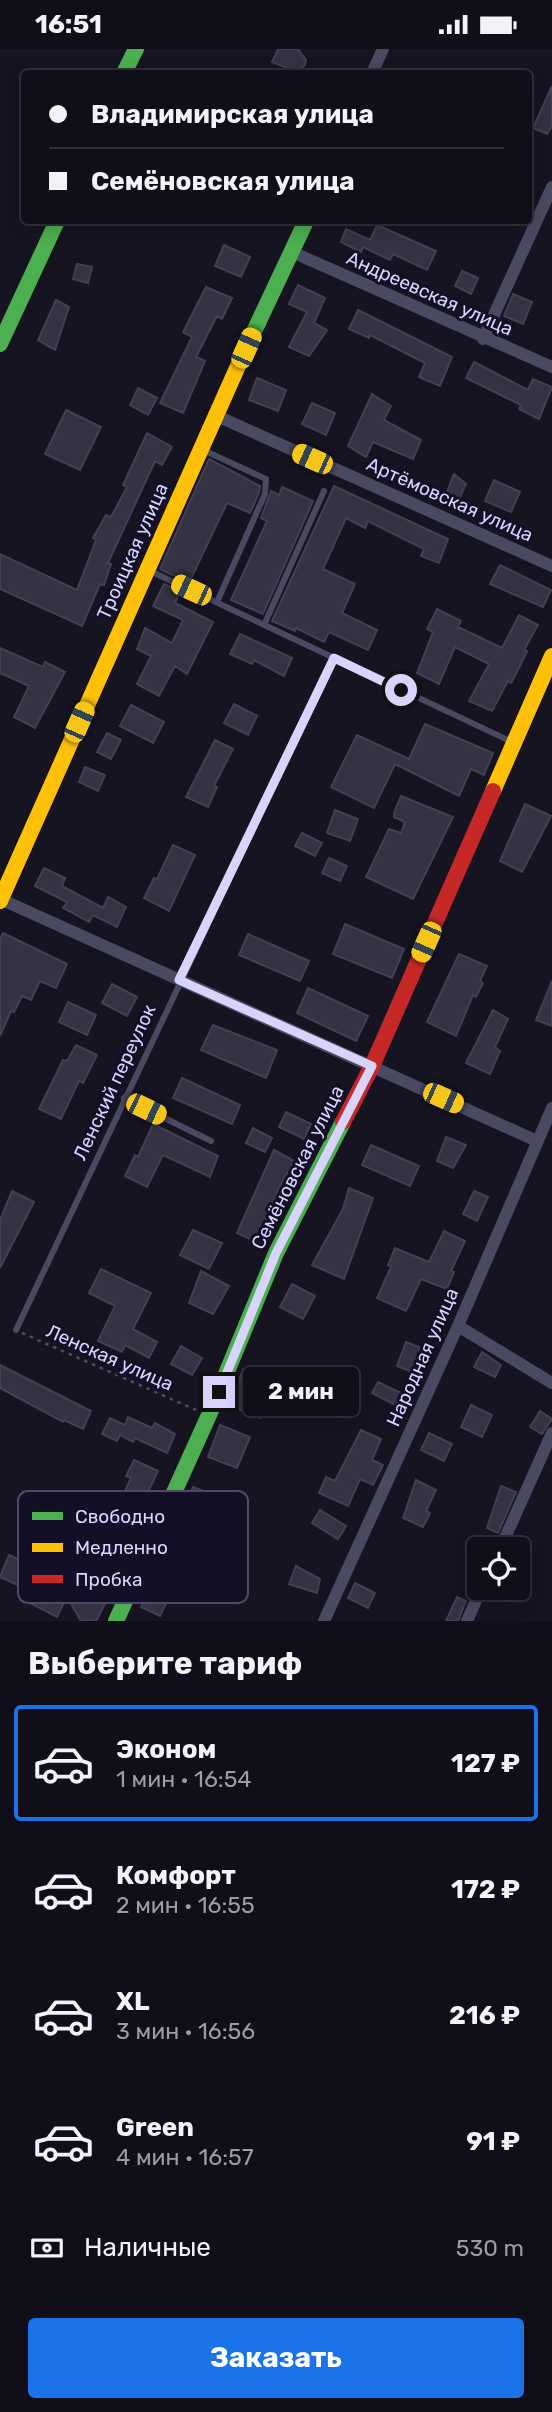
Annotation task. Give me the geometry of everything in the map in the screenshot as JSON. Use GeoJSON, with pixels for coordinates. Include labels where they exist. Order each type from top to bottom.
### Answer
{"type":"FeatureCollection","features":[{"type":"Feature","properties":{"kind":"street"},"geometry":{"type":"LineString","coordinates":[[126,70],[136,49]]}},
{"type":"Feature","properties":{"kind":"street"},"geometry":{"type":"LineString","coordinates":[[373,70],[383,49]]}},
{"type":"Feature","properties":{"kind":"street"},"geometry":{"type":"LineString","coordinates":[[482,339],[552,187]]}},
{"type":"Feature","properties":{"kind":"street"},"geometry":{"type":"LineString","coordinates":[[0,344],[56,224]]}},
{"type":"Feature","properties":{"kind":"street","name":"Троицкая улица"},"geometry":{"type":"LineString","coordinates":[[0,900],[276,280],[305,224]]}},
{"type":"Feature","properties":{"kind":"street","name":"Андреевская улица"},"geometry":{"type":"LineString","coordinates":[[292,252],[482,339],[552,367]]}},
{"type":"Feature","properties":{"kind":"street","name":"Артёмовская улица"},"geometry":{"type":"LineString","coordinates":[[217,416],[552,566]]}},
{"type":"Feature","properties":{"kind":"street","name":"Семёновская улица"},"geometry":{"type":"LineString","coordinates":[[175,1491],[276,1253],[372,1066],[552,656]]}},
{"type":"Feature","properties":{"kind":"street"},"geometry":{"type":"LineString","coordinates":[[0,900],[537,1141]]}},
{"type":"Feature","properties":{"kind":"street","name":"Народная улица"},"geometry":{"type":"LineString","coordinates":[[324,1621],[458,1326],[552,1108]]}},
{"type":"Feature","properties":{"kind":"street"},"geometry":{"type":"LineString","coordinates":[[458,1326],[552,1384]]}},
{"type":"Feature","properties":{"kind":"street"},"geometry":{"type":"LineString","coordinates":[[505,1537],[552,1433]]}},
{"type":"Feature","properties":{"kind":"street"},"geometry":{"type":"LineString","coordinates":[[467,1621],[476,1600]]}},
{"type":"Feature","properties":{"kind":"street","name":"Семёновская улица"},"geometry":{"type":"LineString","coordinates":[[116,1621],[124,1603]]}},
{"type":"Feature","properties":{"kind":"lane"},"geometry":{"type":"LineString","coordinates":[[201,449],[266,479],[265,493],[217,602]]}},
{"type":"Feature","properties":{"kind":"lane"},"geometry":{"type":"LineString","coordinates":[[264,625],[324,491]]}},
{"type":"Feature","properties":{"kind":"lane"},"geometry":{"type":"LineString","coordinates":[[146,569],[513,743]]}},
{"type":"Feature","properties":{"kind":"lane","name":"Ленский переулок"},"geometry":{"type":"LineString","coordinates":[[16,1331],[179,980],[334,658]]}},
{"type":"Feature","properties":{"kind":"lane"},"geometry":{"type":"LineString","coordinates":[[124,1098],[211,1141]]}},
{"type":"Feature","properties":{"kind":"path","name":"Ленская улица"},"geometry":{"type":"LineString","coordinates":[[16,1331],[209,1415]]}},
{"type":"Feature","properties":{"kind":"building"},"geometry":{"type":"Polygon","coordinates":[[[278,49],[298,49],[306,60],[299,70],[272,62],[278,49]]]}},
{"type":"Feature","properties":{"kind":"building"},"geometry":{"type":"Polygon","coordinates":[[[552,86],[552,126],[547,134],[533,128],[552,86]]]}},
{"type":"Feature","properties":{"kind":"building"},"geometry":{"type":"Polygon","coordinates":[[[377,225],[436,251],[427,270],[393,254],[390,260],[363,247],[361,252],[341,242],[346,229],[370,240],[377,225]]]}},
{"type":"Feature","properties":{"kind":"building"},"geometry":{"type":"Polygon","coordinates":[[[224,245],[250,257],[241,277],[215,266],[224,245]]]}},
{"type":"Feature","properties":{"kind":"building"},"geometry":{"type":"Polygon","coordinates":[[[77,264],[92,267],[88,283],[73,279],[77,264]]]}},
{"type":"Feature","properties":{"kind":"building"},"geometry":{"type":"Polygon","coordinates":[[[462,271],[478,278],[471,294],[455,286],[462,271]]]}},
{"type":"Feature","properties":{"kind":"building"},"geometry":{"type":"Polygon","coordinates":[[[298,285],[325,298],[314,323],[327,330],[309,356],[289,347],[307,312],[289,304],[298,285]]]}},
{"type":"Feature","properties":{"kind":"building"},"geometry":{"type":"Polygon","coordinates":[[[206,287],[232,298],[222,319],[217,316],[196,357],[205,361],[183,413],[160,403],[192,337],[183,332],[206,287]]]}},
{"type":"Feature","properties":{"kind":"building"},"geometry":{"type":"Polygon","coordinates":[[[513,294],[532,302],[523,324],[504,316],[513,294]]]}},
{"type":"Feature","properties":{"kind":"building"},"geometry":{"type":"Polygon","coordinates":[[[56,300],[69,307],[55,350],[38,340],[56,300]]]}},
{"type":"Feature","properties":{"kind":"building"},"geometry":{"type":"Polygon","coordinates":[[[358,310],[452,357],[440,386],[419,377],[425,363],[370,335],[369,338],[349,329],[358,310]]]}},
{"type":"Feature","properties":{"kind":"building"},"geometry":{"type":"Polygon","coordinates":[[[474,362],[528,390],[533,379],[552,387],[539,419],[519,409],[521,405],[466,378],[474,362]]]}},
{"type":"Feature","properties":{"kind":"building"},"geometry":{"type":"Polygon","coordinates":[[[257,378],[286,390],[278,411],[249,400],[257,378]]]}},
{"type":"Feature","properties":{"kind":"building"},"geometry":{"type":"Polygon","coordinates":[[[138,388],[157,398],[148,415],[130,405],[138,388]]]}},
{"type":"Feature","properties":{"kind":"building"},"geometry":{"type":"Polygon","coordinates":[[[372,394],[391,406],[384,420],[421,440],[413,459],[373,442],[366,457],[348,446],[372,394]]]}},
{"type":"Feature","properties":{"kind":"building"},"geometry":{"type":"Polygon","coordinates":[[[312,403],[335,413],[326,435],[302,424],[312,403]]]}},
{"type":"Feature","properties":{"kind":"building"},"geometry":{"type":"Polygon","coordinates":[[[66,410],[101,427],[80,470],[45,454],[66,410]]]}},
{"type":"Feature","properties":{"kind":"building"},"geometry":{"type":"Polygon","coordinates":[[[147,433],[172,447],[162,465],[155,461],[108,563],[111,564],[104,585],[100,584],[82,626],[0,589],[0,554],[77,590],[96,540],[93,538],[106,515],[111,517],[127,487],[123,485],[147,433]]]}},
{"type":"Feature","properties":{"kind":"building"},"geometry":{"type":"Polygon","coordinates":[[[209,459],[260,486],[259,493],[250,513],[227,503],[189,583],[160,569],[209,459]]]}},
{"type":"Feature","properties":{"kind":"building"},"geometry":{"type":"Polygon","coordinates":[[[454,474],[466,484],[459,499],[447,492],[454,474]]]}},
{"type":"Feature","properties":{"kind":"building"},"geometry":{"type":"Polygon","coordinates":[[[494,480],[520,492],[511,512],[485,501],[494,480]]]}},
{"type":"Feature","properties":{"kind":"building"},"geometry":{"type":"Polygon","coordinates":[[[334,486],[448,539],[439,563],[421,556],[424,549],[368,521],[365,528],[346,518],[323,569],[355,584],[342,613],[377,630],[368,650],[329,632],[324,642],[296,628],[295,631],[272,621],[334,486]]]}},
{"type":"Feature","properties":{"kind":"building"},"geometry":{"type":"Polygon","coordinates":[[[282,487],[313,501],[263,614],[231,600],[267,521],[261,518],[271,491],[279,495],[282,487]]]}},
{"type":"Feature","properties":{"kind":"building"},"geometry":{"type":"Polygon","coordinates":[[[500,565],[551,590],[543,607],[490,584],[500,565]]]}},
{"type":"Feature","properties":{"kind":"building"},"geometry":{"type":"Polygon","coordinates":[[[164,584],[180,592],[175,603],[213,622],[187,674],[175,666],[159,696],[137,684],[151,656],[137,649],[145,628],[172,643],[183,620],[153,606],[164,584]]]}},
{"type":"Feature","properties":{"kind":"building"},"geometry":{"type":"Polygon","coordinates":[[[437,609],[461,621],[458,627],[502,648],[519,615],[538,625],[524,650],[527,651],[511,683],[508,681],[492,711],[469,701],[489,664],[455,647],[439,684],[417,673],[433,632],[427,629],[437,609]]]}},
{"type":"Feature","properties":{"kind":"building"},"geometry":{"type":"Polygon","coordinates":[[[240,634],[292,658],[284,676],[254,660],[252,664],[230,654],[240,634]]]}},
{"type":"Feature","properties":{"kind":"building"},"geometry":{"type":"Polygon","coordinates":[[[0,648],[43,667],[45,662],[65,672],[35,728],[14,717],[29,686],[0,673],[0,648]]]}},
{"type":"Feature","properties":{"kind":"building"},"geometry":{"type":"Polygon","coordinates":[[[234,704],[257,716],[248,735],[224,723],[234,704]]]}},
{"type":"Feature","properties":{"kind":"building"},"geometry":{"type":"Polygon","coordinates":[[[131,705],[164,722],[153,743],[120,726],[131,705]]]}},
{"type":"Feature","properties":{"kind":"building"},"geometry":{"type":"Polygon","coordinates":[[[425,724],[493,753],[484,775],[471,769],[459,796],[395,764],[374,808],[331,787],[357,735],[409,759],[425,724]]]}},
{"type":"Feature","properties":{"kind":"building"},"geometry":{"type":"Polygon","coordinates":[[[107,733],[121,740],[111,759],[97,752],[107,733]]]}},
{"type":"Feature","properties":{"kind":"building"},"geometry":{"type":"Polygon","coordinates":[[[215,740],[233,749],[214,786],[217,787],[208,807],[186,797],[215,740]]]}},
{"type":"Feature","properties":{"kind":"building"},"geometry":{"type":"Polygon","coordinates":[[[85,767],[105,775],[98,791],[79,782],[85,767]]]}},
{"type":"Feature","properties":{"kind":"building"},"geometry":{"type":"Polygon","coordinates":[[[401,796],[453,817],[413,899],[366,877],[389,829],[401,833],[405,822],[394,817],[394,813],[401,796]]]}},
{"type":"Feature","properties":{"kind":"building"},"geometry":{"type":"Polygon","coordinates":[[[525,804],[551,816],[522,872],[500,861],[525,804]]]}},
{"type":"Feature","properties":{"kind":"building"},"geometry":{"type":"Polygon","coordinates":[[[335,810],[358,819],[350,841],[327,833],[335,810]]]}},
{"type":"Feature","properties":{"kind":"building"},"geometry":{"type":"Polygon","coordinates":[[[302,833],[322,843],[315,856],[295,846],[302,833]]]}},
{"type":"Feature","properties":{"kind":"building"},"geometry":{"type":"Polygon","coordinates":[[[173,845],[195,855],[169,911],[144,898],[154,878],[157,879],[173,845]]]}},
{"type":"Feature","properties":{"kind":"building"},"geometry":{"type":"Polygon","coordinates":[[[329,858],[347,866],[340,881],[322,873],[329,858]]]}},
{"type":"Feature","properties":{"kind":"building"},"geometry":{"type":"Polygon","coordinates":[[[44,868],[65,878],[62,886],[103,908],[108,897],[126,907],[117,927],[93,915],[89,922],[63,908],[67,902],[35,886],[44,868]]]}},
{"type":"Feature","properties":{"kind":"building"},"geometry":{"type":"Polygon","coordinates":[[[345,924],[404,949],[392,978],[333,954],[345,924]]]}},
{"type":"Feature","properties":{"kind":"building"},"geometry":{"type":"Polygon","coordinates":[[[3,933],[67,964],[56,988],[40,981],[31,1000],[22,996],[14,1012],[11,1011],[0,1036],[0,939],[3,933]]]}},
{"type":"Feature","properties":{"kind":"building"},"geometry":{"type":"Polygon","coordinates":[[[248,934],[309,961],[300,981],[239,955],[248,934]]]}},
{"type":"Feature","properties":{"kind":"building"},"geometry":{"type":"Polygon","coordinates":[[[459,954],[487,966],[480,981],[483,983],[476,997],[473,995],[456,1036],[427,1022],[459,954]]]}},
{"type":"Feature","properties":{"kind":"building"},"geometry":{"type":"Polygon","coordinates":[[[552,981],[552,1026],[536,1020],[552,981]]]}},
{"type":"Feature","properties":{"kind":"building"},"geometry":{"type":"Polygon","coordinates":[[[112,984],[137,997],[127,1016],[102,1003],[112,984]]]}},
{"type":"Feature","properties":{"kind":"building"},"geometry":{"type":"Polygon","coordinates":[[[308,988],[368,1016],[356,1041],[297,1013],[308,988]]]}},
{"type":"Feature","properties":{"kind":"building"},"geometry":{"type":"Polygon","coordinates":[[[68,1002],[96,1015],[87,1035],[59,1022],[68,1002]]]}},
{"type":"Feature","properties":{"kind":"building"},"geometry":{"type":"Polygon","coordinates":[[[493,1010],[508,1019],[495,1047],[500,1051],[490,1074],[466,1063],[493,1010]]]}},
{"type":"Feature","properties":{"kind":"building"},"geometry":{"type":"Polygon","coordinates":[[[213,1025],[277,1050],[266,1078],[201,1050],[213,1025]]]}},
{"type":"Feature","properties":{"kind":"building"},"geometry":{"type":"Polygon","coordinates":[[[76,1045],[97,1055],[83,1083],[79,1081],[61,1119],[39,1109],[63,1060],[67,1061],[76,1045]]]}},
{"type":"Feature","properties":{"kind":"building"},"geometry":{"type":"Polygon","coordinates":[[[182,1078],[240,1105],[232,1124],[173,1098],[182,1078]]]}},
{"type":"Feature","properties":{"kind":"building"},"geometry":{"type":"Polygon","coordinates":[[[286,1112],[311,1124],[304,1139],[279,1127],[286,1112]]]}},
{"type":"Feature","properties":{"kind":"building"},"geometry":{"type":"Polygon","coordinates":[[[153,1124],[218,1156],[210,1177],[163,1155],[147,1187],[125,1176],[135,1155],[138,1157],[153,1124]]]}},
{"type":"Feature","properties":{"kind":"building"},"geometry":{"type":"Polygon","coordinates":[[[253,1128],[272,1138],[265,1152],[246,1143],[253,1128]]]}},
{"type":"Feature","properties":{"kind":"building"},"geometry":{"type":"Polygon","coordinates":[[[446,1137],[466,1145],[453,1168],[437,1161],[446,1137]]]}},
{"type":"Feature","properties":{"kind":"building"},"geometry":{"type":"Polygon","coordinates":[[[371,1145],[419,1166],[410,1186],[362,1165],[371,1145]]]}},
{"type":"Feature","properties":{"kind":"building"},"geometry":{"type":"Polygon","coordinates":[[[274,1150],[294,1161],[278,1190],[257,1242],[237,1233],[274,1150]]]}},
{"type":"Feature","properties":{"kind":"building"},"geometry":{"type":"Polygon","coordinates":[[[349,1188],[373,1198],[344,1279],[312,1265],[343,1209],[349,1188]]]}},
{"type":"Feature","properties":{"kind":"building"},"geometry":{"type":"Polygon","coordinates":[[[12,1191],[34,1202],[0,1268],[0,1220],[12,1191]]]}},
{"type":"Feature","properties":{"kind":"building"},"geometry":{"type":"Polygon","coordinates":[[[474,1191],[488,1197],[477,1221],[463,1214],[474,1191]]]}},
{"type":"Feature","properties":{"kind":"building"},"geometry":{"type":"Polygon","coordinates":[[[193,1230],[222,1243],[209,1269],[180,1255],[193,1230]]]}},
{"type":"Feature","properties":{"kind":"building"},"geometry":{"type":"Polygon","coordinates":[[[444,1231],[465,1241],[451,1271],[454,1272],[447,1289],[421,1279],[406,1311],[377,1298],[391,1267],[388,1265],[395,1248],[429,1262],[444,1231]]]}},
{"type":"Feature","properties":{"kind":"building"},"geometry":{"type":"Polygon","coordinates":[[[101,1269],[151,1293],[133,1329],[157,1342],[149,1358],[125,1345],[122,1352],[98,1341],[115,1306],[89,1293],[101,1269]]]}},
{"type":"Feature","properties":{"kind":"building"},"geometry":{"type":"Polygon","coordinates":[[[201,1271],[229,1286],[213,1314],[189,1303],[201,1271]]]}},
{"type":"Feature","properties":{"kind":"building"},"geometry":{"type":"Polygon","coordinates":[[[292,1284],[315,1296],[303,1319],[280,1307],[292,1284]]]}},
{"type":"Feature","properties":{"kind":"building"},"geometry":{"type":"Polygon","coordinates":[[[406,1342],[424,1349],[415,1373],[397,1366],[406,1342]]]}},
{"type":"Feature","properties":{"kind":"building"},"geometry":{"type":"Polygon","coordinates":[[[181,1346],[202,1358],[192,1375],[171,1364],[181,1346]]]}},
{"type":"Feature","properties":{"kind":"building"},"geometry":{"type":"Polygon","coordinates":[[[482,1352],[501,1365],[495,1377],[474,1367],[482,1352]]]}},
{"type":"Feature","properties":{"kind":"building"},"geometry":{"type":"Polygon","coordinates":[[[0,1365],[91,1411],[83,1429],[64,1420],[63,1422],[0,1388],[0,1365]]]}},
{"type":"Feature","properties":{"kind":"building"},"geometry":{"type":"Polygon","coordinates":[[[243,1370],[275,1384],[260,1418],[228,1405],[243,1370]]]}},
{"type":"Feature","properties":{"kind":"building"},"geometry":{"type":"Polygon","coordinates":[[[378,1382],[401,1393],[395,1405],[372,1393],[378,1382]]]}},
{"type":"Feature","properties":{"kind":"building"},"geometry":{"type":"Polygon","coordinates":[[[471,1405],[492,1415],[482,1437],[461,1427],[471,1405]]]}},
{"type":"Feature","properties":{"kind":"building"},"geometry":{"type":"Polygon","coordinates":[[[540,1411],[552,1419],[542,1434],[530,1427],[540,1411]]]}},
{"type":"Feature","properties":{"kind":"building"},"geometry":{"type":"Polygon","coordinates":[[[128,1417],[152,1428],[155,1423],[175,1434],[167,1453],[135,1438],[133,1442],[120,1435],[117,1441],[102,1434],[110,1418],[125,1425],[128,1417]]]}},
{"type":"Feature","properties":{"kind":"building"},"geometry":{"type":"Polygon","coordinates":[[[220,1425],[250,1437],[237,1468],[208,1457],[220,1425]]]}},
{"type":"Feature","properties":{"kind":"building"},"geometry":{"type":"Polygon","coordinates":[[[361,1430],[381,1439],[372,1460],[383,1465],[373,1485],[360,1479],[348,1506],[319,1493],[326,1477],[335,1481],[361,1430]]]}},
{"type":"Feature","properties":{"kind":"building"},"geometry":{"type":"Polygon","coordinates":[[[429,1433],[452,1444],[444,1461],[421,1450],[429,1433]]]}},
{"type":"Feature","properties":{"kind":"building"},"geometry":{"type":"Polygon","coordinates":[[[134,1460],[158,1471],[148,1491],[125,1491],[131,1478],[126,1476],[134,1460]]]}},
{"type":"Feature","properties":{"kind":"building"},"geometry":{"type":"Polygon","coordinates":[[[416,1480],[436,1490],[426,1511],[430,1513],[423,1527],[403,1518],[416,1480]]]}},
{"type":"Feature","properties":{"kind":"building"},"geometry":{"type":"Polygon","coordinates":[[[501,1486],[516,1492],[498,1533],[487,1528],[501,1486]]]}},
{"type":"Feature","properties":{"kind":"building"},"geometry":{"type":"Polygon","coordinates":[[[320,1510],[346,1526],[338,1539],[312,1523],[320,1510]]]}},
{"type":"Feature","properties":{"kind":"building"},"geometry":{"type":"Polygon","coordinates":[[[9,1555],[18,1559],[18,1585],[0,1577],[9,1555]]]}},
{"type":"Feature","properties":{"kind":"building"},"geometry":{"type":"Polygon","coordinates":[[[296,1566],[320,1579],[317,1593],[289,1584],[296,1566]]]}},
{"type":"Feature","properties":{"kind":"building"},"geometry":{"type":"Polygon","coordinates":[[[355,1583],[375,1593],[368,1608],[348,1598],[355,1583]]]}},
{"type":"Feature","properties":{"kind":"building"},"geometry":{"type":"Polygon","coordinates":[[[457,1597],[466,1601],[458,1621],[446,1621],[457,1597]]]}},
{"type":"Feature","properties":{"kind":"building"},"geometry":{"type":"Polygon","coordinates":[[[30,1603],[64,1603],[57,1617],[30,1603]]]}},
{"type":"Feature","properties":{"kind":"building"},"geometry":{"type":"Polygon","coordinates":[[[70,1603],[105,1604],[96,1621],[81,1621],[70,1603]]]}},
{"type":"Feature","properties":{"kind":"building"},"geometry":{"type":"Polygon","coordinates":[[[143,1603],[166,1603],[160,1616],[141,1607],[143,1603]]]}},
{"type":"Feature","properties":{"kind":"traffic: fast"},"geometry":{"type":"LineString","coordinates":[[126,70],[136,49]]}},
{"type":"Feature","properties":{"kind":"traffic: fast"},"geometry":{"type":"LineString","coordinates":[[0,344],[56,224]]}},
{"type":"Feature","properties":{"kind":"traffic: fast"},"geometry":{"type":"LineString","coordinates":[[242,357],[305,224]]}},
{"type":"Feature","properties":{"kind":"traffic: fast"},"geometry":{"type":"LineString","coordinates":[[175,1491],[276,1253],[343,1122]]}},
{"type":"Feature","properties":{"kind":"traffic: fast"},"geometry":{"type":"LineString","coordinates":[[116,1621],[124,1603]]}},
{"type":"Feature","properties":{"kind":"traffic: slow"},"geometry":{"type":"LineString","coordinates":[[0,901],[242,357]]}},
{"type":"Feature","properties":{"kind":"traffic: slow"},"geometry":{"type":"LineString","coordinates":[[493,791],[552,656]]}},
{"type":"Feature","properties":{"kind":"traffic: jam"},"geometry":{"type":"LineString","coordinates":[[343,1122],[372,1066],[493,791]]}},
{"type":"Feature","properties":{"kind":"route"},"geometry":{"type":"LineString","coordinates":[[219,1392],[276,1253],[372,1066],[179,980],[334,658],[401,690]]}}]}
